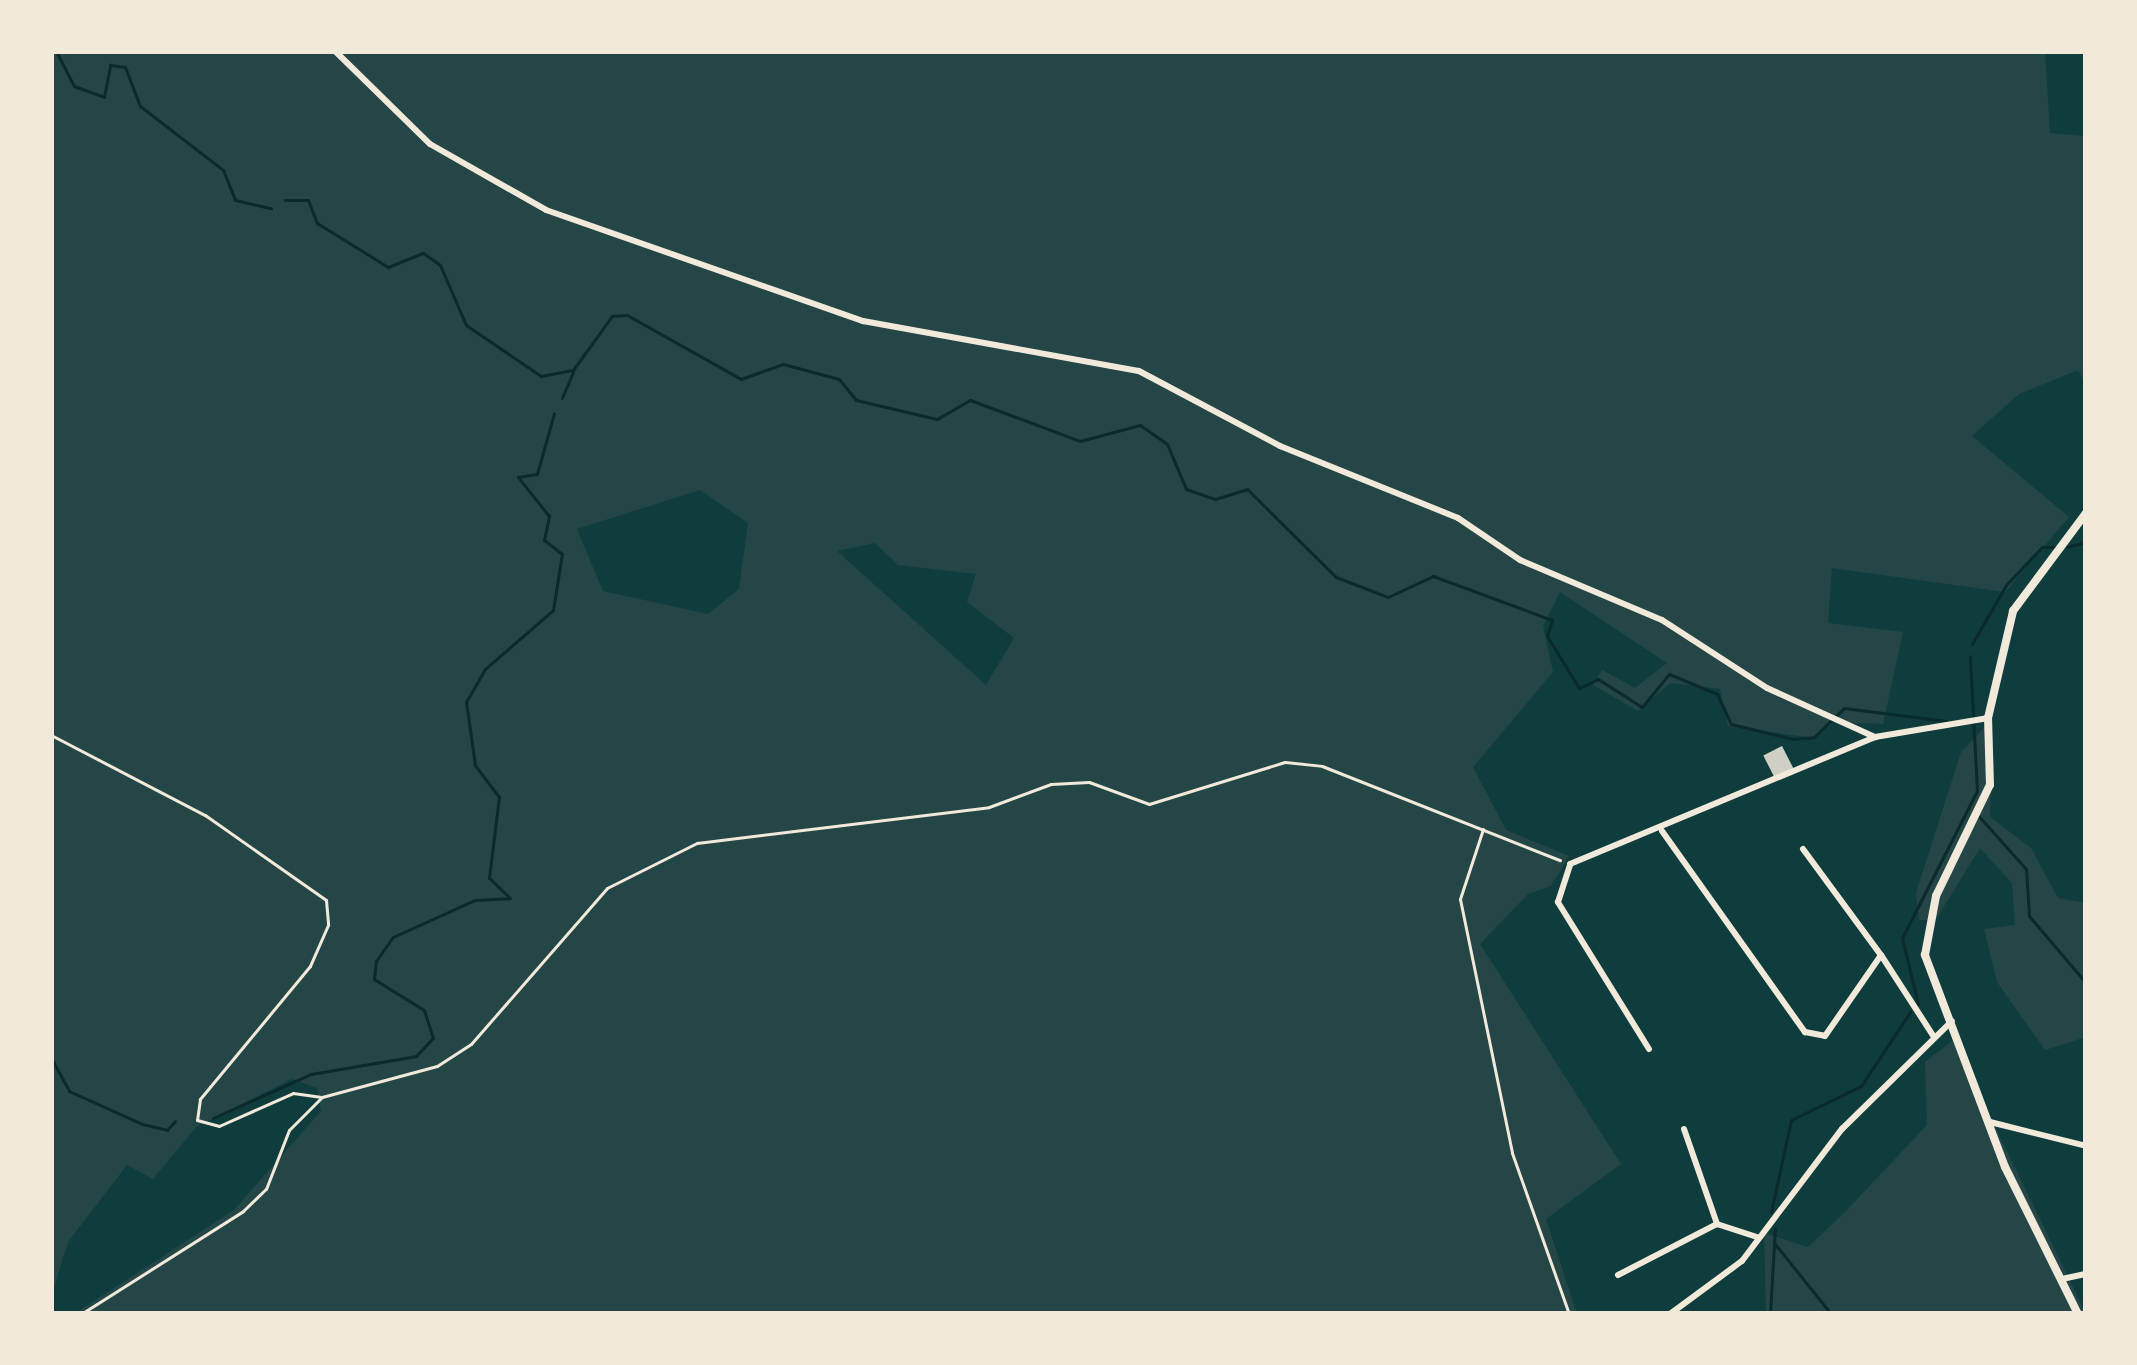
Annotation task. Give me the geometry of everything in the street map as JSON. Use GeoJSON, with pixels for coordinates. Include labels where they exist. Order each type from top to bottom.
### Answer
{"type":"FeatureCollection","features":[{"type":"Feature","properties":{"kind":"street"},"geometry":{"type":"LineString","coordinates":[[334,51],[430,144],[546,210],[863,321],[1139,371],[1661,620],[1767,688],[1841,714],[1875,737]]}},
{"type":"Feature","properties":{"kind":"street"},"geometry":{"type":"LineString","coordinates":[[2078,1314],[1990,1122],[1952,1020],[1932,985],[1927,923],[1982,811],[1984,720],[2018,597],[2086,513]]}},
{"type":"Feature","properties":{"kind":"street"},"geometry":{"type":"LineString","coordinates":[[1649,1049],[1558,902],[1570,864],[1662,831],[1875,737],[1984,720]]}},
{"type":"Feature","properties":{"kind":"street"},"geometry":{"type":"LineString","coordinates":[[1662,831],[1813,1037],[1880,955]]}},
{"type":"Feature","properties":{"kind":"street"},"geometry":{"type":"LineString","coordinates":[[1803,849],[1934,1037]]}},
{"type":"Feature","properties":{"kind":"street"},"geometry":{"type":"LineString","coordinates":[[1670,1314],[1757,1237],[1952,1020]]}},
{"type":"Feature","properties":{"kind":"street"},"geometry":{"type":"LineString","coordinates":[[1990,1122],[2086,1145]]}},
{"type":"Feature","properties":{"kind":"street"},"geometry":{"type":"LineString","coordinates":[[1684,1129],[1717,1223]]}},
{"type":"Feature","properties":{"kind":"street"},"geometry":{"type":"LineString","coordinates":[[1618,1275],[1717,1223],[1757,1237]]}},
{"type":"Feature","properties":{"kind":"street"},"geometry":{"type":"LineString","coordinates":[[2062,1280],[2086,1274]]}},
{"type":"Feature","properties":{"kind":"path"},"geometry":{"type":"LineString","coordinates":[[51,735],[206,815],[326,900],[328,925],[310,966],[200,1099],[197,1120],[219,1126],[293,1093],[322,1097],[437,1066],[471,1044],[607,887],[697,842],[989,807],[1051,784],[1089,782],[1149,804],[1285,762],[1322,766],[1570,864]]}},
{"type":"Feature","properties":{"kind":"path"},"geometry":{"type":"LineString","coordinates":[[1484,829],[1460,899],[1512,1153],[1569,1314]]}},
{"type":"Feature","properties":{"kind":"path"},"geometry":{"type":"LineString","coordinates":[[81,1314],[243,1211],[266,1189],[289,1130],[322,1097]]}},
{"type":"Feature","properties":{"kind":"shaded area"},"geometry":{"type":"Polygon","coordinates":[[[51,51],[2045,51],[2050,133],[2086,136],[2086,385],[2078,370],[2019,394],[1972,436],[2069,517],[2005,592],[1832,568],[1828,623],[1903,632],[1883,724],[1834,722],[1813,738],[1728,726],[1720,689],[1670,683],[1638,711],[1593,685],[1602,670],[1635,688],[1667,663],[1560,592],[1543,626],[1553,672],[1473,767],[1506,830],[1569,856],[1551,886],[1528,894],[1480,944],[1621,1164],[1546,1219],[1577,1314],[74,1314],[234,1210],[321,1111],[317,1088],[292,1079],[196,1127],[153,1179],[127,1165],[68,1242],[51,1297],[51,51]],[[700,490],[577,529],[603,591],[708,614],[739,589],[748,523],[700,490]],[[875,543],[837,551],[986,685],[1014,638],[967,602],[976,574],[898,565],[875,543]]]}},
{"type":"Feature","properties":{"kind":"shaded area"},"geometry":{"type":"Polygon","coordinates":[[[1993,718],[1990,817],[2031,848],[2058,898],[2086,903],[2086,1037],[2045,1050],[1997,982],[1984,929],[2015,925],[2012,883],[1980,848],[1935,921],[1919,920],[1916,893],[1961,752],[1993,718]]]}},
{"type":"Feature","properties":{"kind":"shaded area"},"geometry":{"type":"Polygon","coordinates":[[[1953,1040],[2086,1314],[1766,1314],[1764,1233],[1808,1247],[1845,1212],[1927,1125],[1925,1062],[1953,1040]]]}},
{"type":"Feature","properties":{"kind":"building"},"geometry":{"type":"Polygon","coordinates":[[[1782,746],[1793,768],[1775,778],[1763,756],[1782,746]]]}},
{"type":"Feature","properties":{"kind":"waterway"},"geometry":{"type":"LineString","coordinates":[[56,51],[74,86],[104,97],[110,65],[125,67],[140,106],[223,170],[235,200],[271,208]]}},
{"type":"Feature","properties":{"kind":"waterway"},"geometry":{"type":"LineString","coordinates":[[285,200],[308,200],[317,223],[388,267],[423,253],[440,265],[466,325],[541,376],[573,370],[612,316],[627,315],[741,379],[783,364],[839,379],[856,400],[937,419],[970,400],[1080,441],[1140,425],[1167,444],[1186,489],[1215,499],[1247,489],[1336,577],[1388,597],[1433,576],[1552,620],[1547,636],[1579,688],[1598,679],[1642,707],[1669,674],[1717,694],[1731,724],[1793,739],[1814,737],[1844,708],[1946,721]]}},
{"type":"Feature","properties":{"kind":"waterway"},"geometry":{"type":"LineString","coordinates":[[562,398],[573,372]]}},
{"type":"Feature","properties":{"kind":"waterway"},"geometry":{"type":"LineString","coordinates":[[213,1118],[311,1074],[416,1056],[433,1038],[424,1010],[374,979],[376,961],[393,937],[475,900],[510,898],[489,878],[499,797],[475,765],[466,702],[485,669],[553,610],[562,554],[544,540],[549,516],[518,477],[537,474],[554,413]]}},
{"type":"Feature","properties":{"kind":"waterway"},"geometry":{"type":"LineString","coordinates":[[2067,547],[2086,542]]}},
{"type":"Feature","properties":{"kind":"waterway"},"geometry":{"type":"LineString","coordinates":[[1972,644],[2006,585],[2042,547],[2057,547]]}},
{"type":"Feature","properties":{"kind":"waterway"},"geometry":{"type":"LineString","coordinates":[[1918,1004],[1902,938],[1977,791],[1970,656]]}},
{"type":"Feature","properties":{"kind":"waterway"},"geometry":{"type":"LineString","coordinates":[[1976,813],[2026,869],[2029,916],[2086,983]]}},
{"type":"Feature","properties":{"kind":"waterway"},"geometry":{"type":"LineString","coordinates":[[1771,1212],[1791,1120],[1861,1086],[1910,1012]]}},
{"type":"Feature","properties":{"kind":"waterway"},"geometry":{"type":"LineString","coordinates":[[51,1058],[69,1091],[142,1124],[167,1130],[175,1121]]}},
{"type":"Feature","properties":{"kind":"waterway"},"geometry":{"type":"LineString","coordinates":[[1770,1314],[1775,1228]]}},
{"type":"Feature","properties":{"kind":"waterway"},"geometry":{"type":"LineString","coordinates":[[1775,1244],[1831,1314]]}}]}
